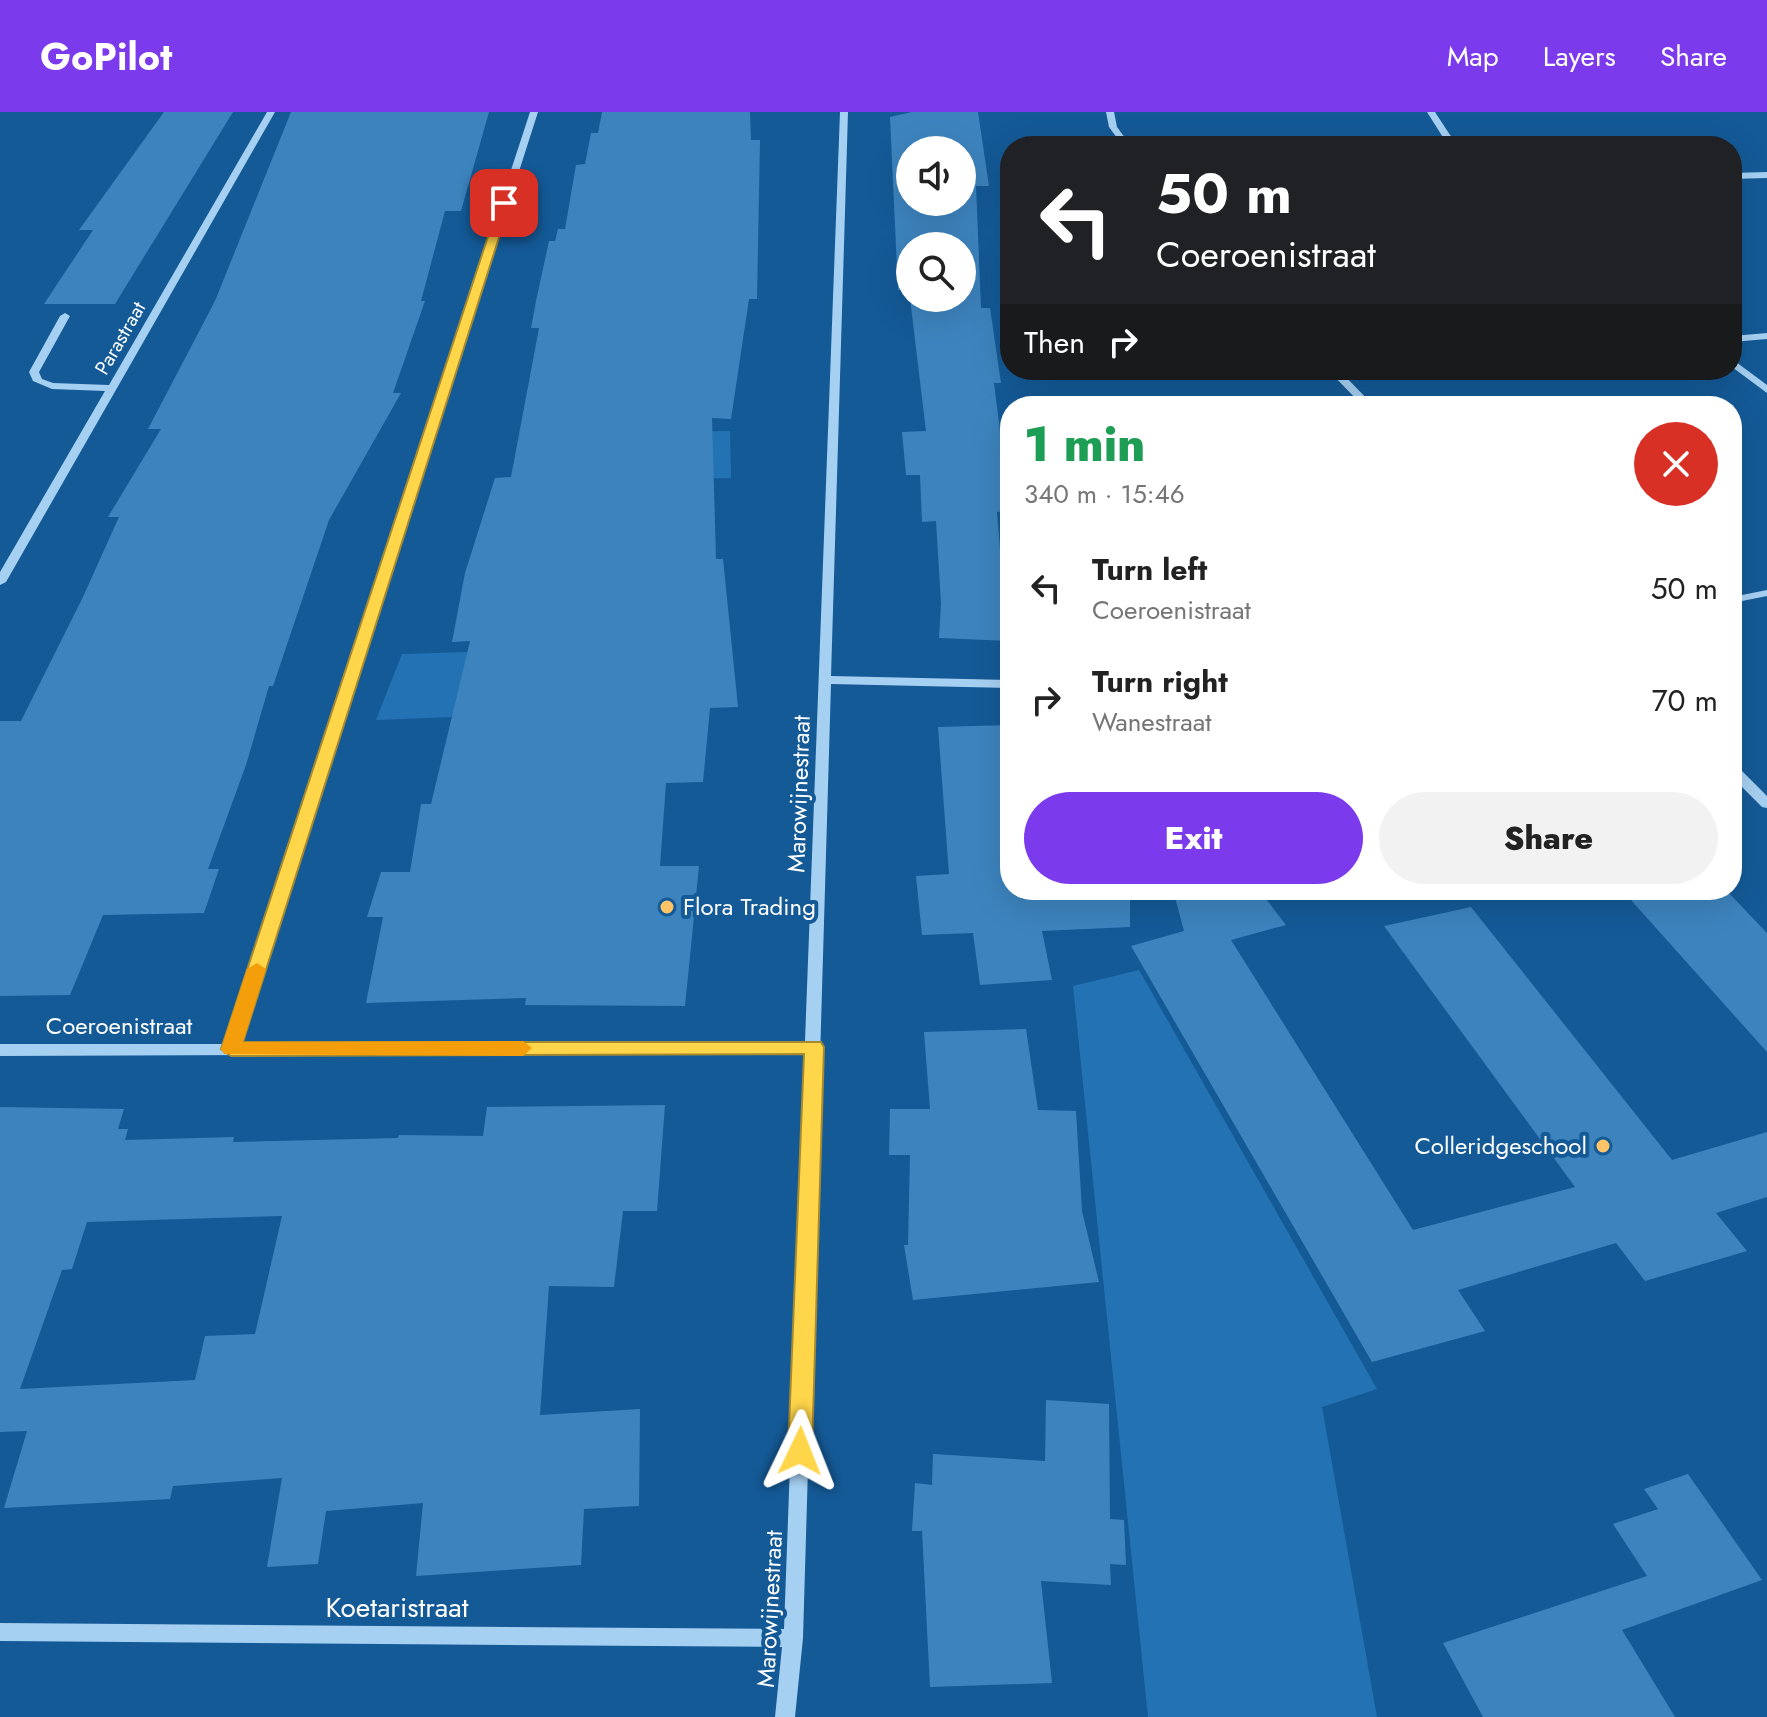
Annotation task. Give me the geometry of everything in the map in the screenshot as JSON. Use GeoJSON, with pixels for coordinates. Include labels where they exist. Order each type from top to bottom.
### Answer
{"type":"FeatureCollection","features":[{"type":"Feature","properties":{"kind":"street","name":"Parastraat"},"geometry":{"type":"LineString","coordinates":[[0,582],[271,112]]}},
{"type":"Feature","properties":{"kind":"street"},"geometry":{"type":"LineString","coordinates":[[231,1049],[534,112]]}},
{"type":"Feature","properties":{"kind":"street","name":"Marowijnestraat"},"geometry":{"type":"LineString","coordinates":[[785,1717],[793,1638],[844,112]]}},
{"type":"Feature","properties":{"kind":"street"},"geometry":{"type":"LineString","coordinates":[[1110,112],[1113,127],[1120,136]]}},
{"type":"Feature","properties":{"kind":"street"},"geometry":{"type":"LineString","coordinates":[[1431,112],[1446,136]]}},
{"type":"Feature","properties":{"kind":"street"},"geometry":{"type":"LineString","coordinates":[[1742,176],[1767,175]]}},
{"type":"Feature","properties":{"kind":"street"},"geometry":{"type":"LineString","coordinates":[[65,316],[34,372],[38,381],[52,386],[112,388]]}},
{"type":"Feature","properties":{"kind":"street"},"geometry":{"type":"LineString","coordinates":[[1742,338],[1767,336]]}},
{"type":"Feature","properties":{"kind":"street"},"geometry":{"type":"LineString","coordinates":[[1742,370],[1767,390]]}},
{"type":"Feature","properties":{"kind":"street"},"geometry":{"type":"LineString","coordinates":[[1343,380],[1359,396]]}},
{"type":"Feature","properties":{"kind":"street"},"geometry":{"type":"LineString","coordinates":[[1742,598],[1767,593]]}},
{"type":"Feature","properties":{"kind":"street"},"geometry":{"type":"LineString","coordinates":[[825,680],[1000,684]]}},
{"type":"Feature","properties":{"kind":"street"},"geometry":{"type":"LineString","coordinates":[[1742,779],[1767,804]]}},
{"type":"Feature","properties":{"kind":"street","name":"Coeroenistraat"},"geometry":{"type":"LineString","coordinates":[[0,1050],[814,1047]]}},
{"type":"Feature","properties":{"kind":"street","name":"Koetaristraat"},"geometry":{"type":"LineString","coordinates":[[0,1632],[793,1638]]}},
{"type":"Feature","properties":{"kind":"shaded area"},"geometry":{"type":"Polygon","coordinates":[[[730,431],[731,478],[617,480],[620,433],[730,431]]]}},
{"type":"Feature","properties":{"kind":"shaded area"},"geometry":{"type":"Polygon","coordinates":[[[572,649],[557,713],[376,720],[402,654],[572,649]]]}},
{"type":"Feature","properties":{"kind":"shaded area"},"geometry":{"type":"Polygon","coordinates":[[[1139,970],[1377,1389],[1322,1407],[1377,1717],[1148,1717],[1073,986],[1139,970]]]}},
{"type":"Feature","properties":{"kind":"building"},"geometry":{"type":"Polygon","coordinates":[[[164,112],[233,112],[115,304],[44,304],[93,230],[79,230],[164,112]]]}},
{"type":"Feature","properties":{"kind":"building"},"geometry":{"type":"Polygon","coordinates":[[[291,112],[489,112],[461,211],[445,211],[421,301],[425,301],[393,393],[401,393],[329,520],[273,686],[269,686],[246,765],[208,869],[219,869],[204,913],[103,915],[70,995],[0,996],[0,721],[21,721],[82,599],[119,517],[108,517],[161,429],[148,429],[215,301],[291,112]]]}},
{"type":"Feature","properties":{"kind":"building"},"geometry":{"type":"Polygon","coordinates":[[[602,112],[750,112],[751,140],[760,140],[757,299],[749,299],[731,419],[712,418],[716,559],[723,559],[738,707],[710,708],[703,782],[666,783],[660,866],[699,866],[685,1006],[525,1005],[526,998],[366,1003],[383,917],[367,917],[381,872],[410,872],[421,804],[431,804],[470,641],[452,642],[465,573],[495,478],[511,477],[539,328],[531,328],[549,241],[555,241],[558,229],[565,229],[576,165],[585,164],[591,133],[598,133],[602,112]]]}},
{"type":"Feature","properties":{"kind":"building"},"geometry":{"type":"Polygon","coordinates":[[[912,112],[978,112],[989,186],[976,186],[981,308],[990,308],[1001,383],[994,383],[1000,431],[1000,512],[997,512],[1000,641],[939,638],[941,603],[936,521],[922,522],[920,475],[906,475],[902,432],[926,431],[912,312],[976,312],[976,232],[896,232],[896,247],[890,117],[912,112]]]}},
{"type":"Feature","properties":{"kind":"building"},"geometry":{"type":"Polygon","coordinates":[[[1000,725],[1000,900],[1130,900],[1130,927],[1042,931],[1052,980],[980,985],[973,933],[922,935],[916,876],[949,874],[938,727],[1000,725]]]}},
{"type":"Feature","properties":{"kind":"building","name":"Colleridgeschool"},"geometry":{"type":"Polygon","coordinates":[[[1176,900],[1267,900],[1286,925],[1231,940],[1413,1230],[1575,1187],[1384,926],[1471,907],[1672,1160],[1767,1132],[1767,1197],[1716,1213],[1747,1251],[1645,1281],[1616,1243],[1458,1290],[1485,1331],[1372,1362],[1131,946],[1184,931],[1176,900]]]}},
{"type":"Feature","properties":{"kind":"building"},"geometry":{"type":"Polygon","coordinates":[[[1631,900],[1736,900],[1767,933],[1767,1052],[1631,900]]]}},
{"type":"Feature","properties":{"kind":"building"},"geometry":{"type":"Polygon","coordinates":[[[1026,1029],[1038,1110],[1076,1111],[1082,1211],[1099,1282],[913,1300],[904,1245],[908,1245],[910,1155],[889,1155],[890,1109],[930,1109],[924,1032],[1026,1029]]]}},
{"type":"Feature","properties":{"kind":"building"},"geometry":{"type":"Polygon","coordinates":[[[665,1105],[657,1211],[623,1211],[614,1287],[549,1286],[540,1415],[640,1409],[639,1506],[584,1509],[581,1565],[416,1576],[423,1503],[326,1511],[318,1564],[267,1567],[282,1478],[173,1486],[170,1499],[4,1508],[27,1431],[0,1432],[0,1107],[124,1109],[118,1129],[128,1129],[125,1140],[234,1137],[233,1142],[398,1138],[399,1135],[483,1136],[487,1107],[665,1105]],[[282,1216],[87,1222],[72,1269],[62,1270],[20,1389],[195,1380],[205,1336],[255,1334],[282,1216]]]}},
{"type":"Feature","properties":{"kind":"building"},"geometry":{"type":"Polygon","coordinates":[[[1046,1400],[1109,1404],[1110,1519],[1124,1520],[1126,1565],[1110,1564],[1111,1585],[1041,1581],[1052,1683],[930,1687],[922,1531],[912,1531],[915,1483],[932,1485],[933,1454],[1045,1461],[1046,1400]]]}},
{"type":"Feature","properties":{"kind":"building"},"geometry":{"type":"Polygon","coordinates":[[[1688,1474],[1762,1580],[1622,1630],[1675,1717],[1483,1717],[1443,1643],[1647,1576],[1613,1524],[1658,1509],[1644,1489],[1688,1474]]]}},
{"type":"Feature","properties":{"kind":"slow traffic"},"geometry":{"type":"LineString","coordinates":[[257,969],[231,1049],[523,1048]]}},
{"type":"Feature","properties":{"kind":"place","name":"Flora Trading"},"geometry":{"type":"Point","coordinates":[667,907]}},
{"type":"Feature","properties":{"kind":"place","name":"Colleridgeschool"},"geometry":{"type":"Point","coordinates":[1603,1146]}},
{"type":"Feature","properties":{"kind":"route"},"geometry":{"type":"LineString","coordinates":[[504,203],[231,1049],[814,1047],[800,1451]]}}]}
